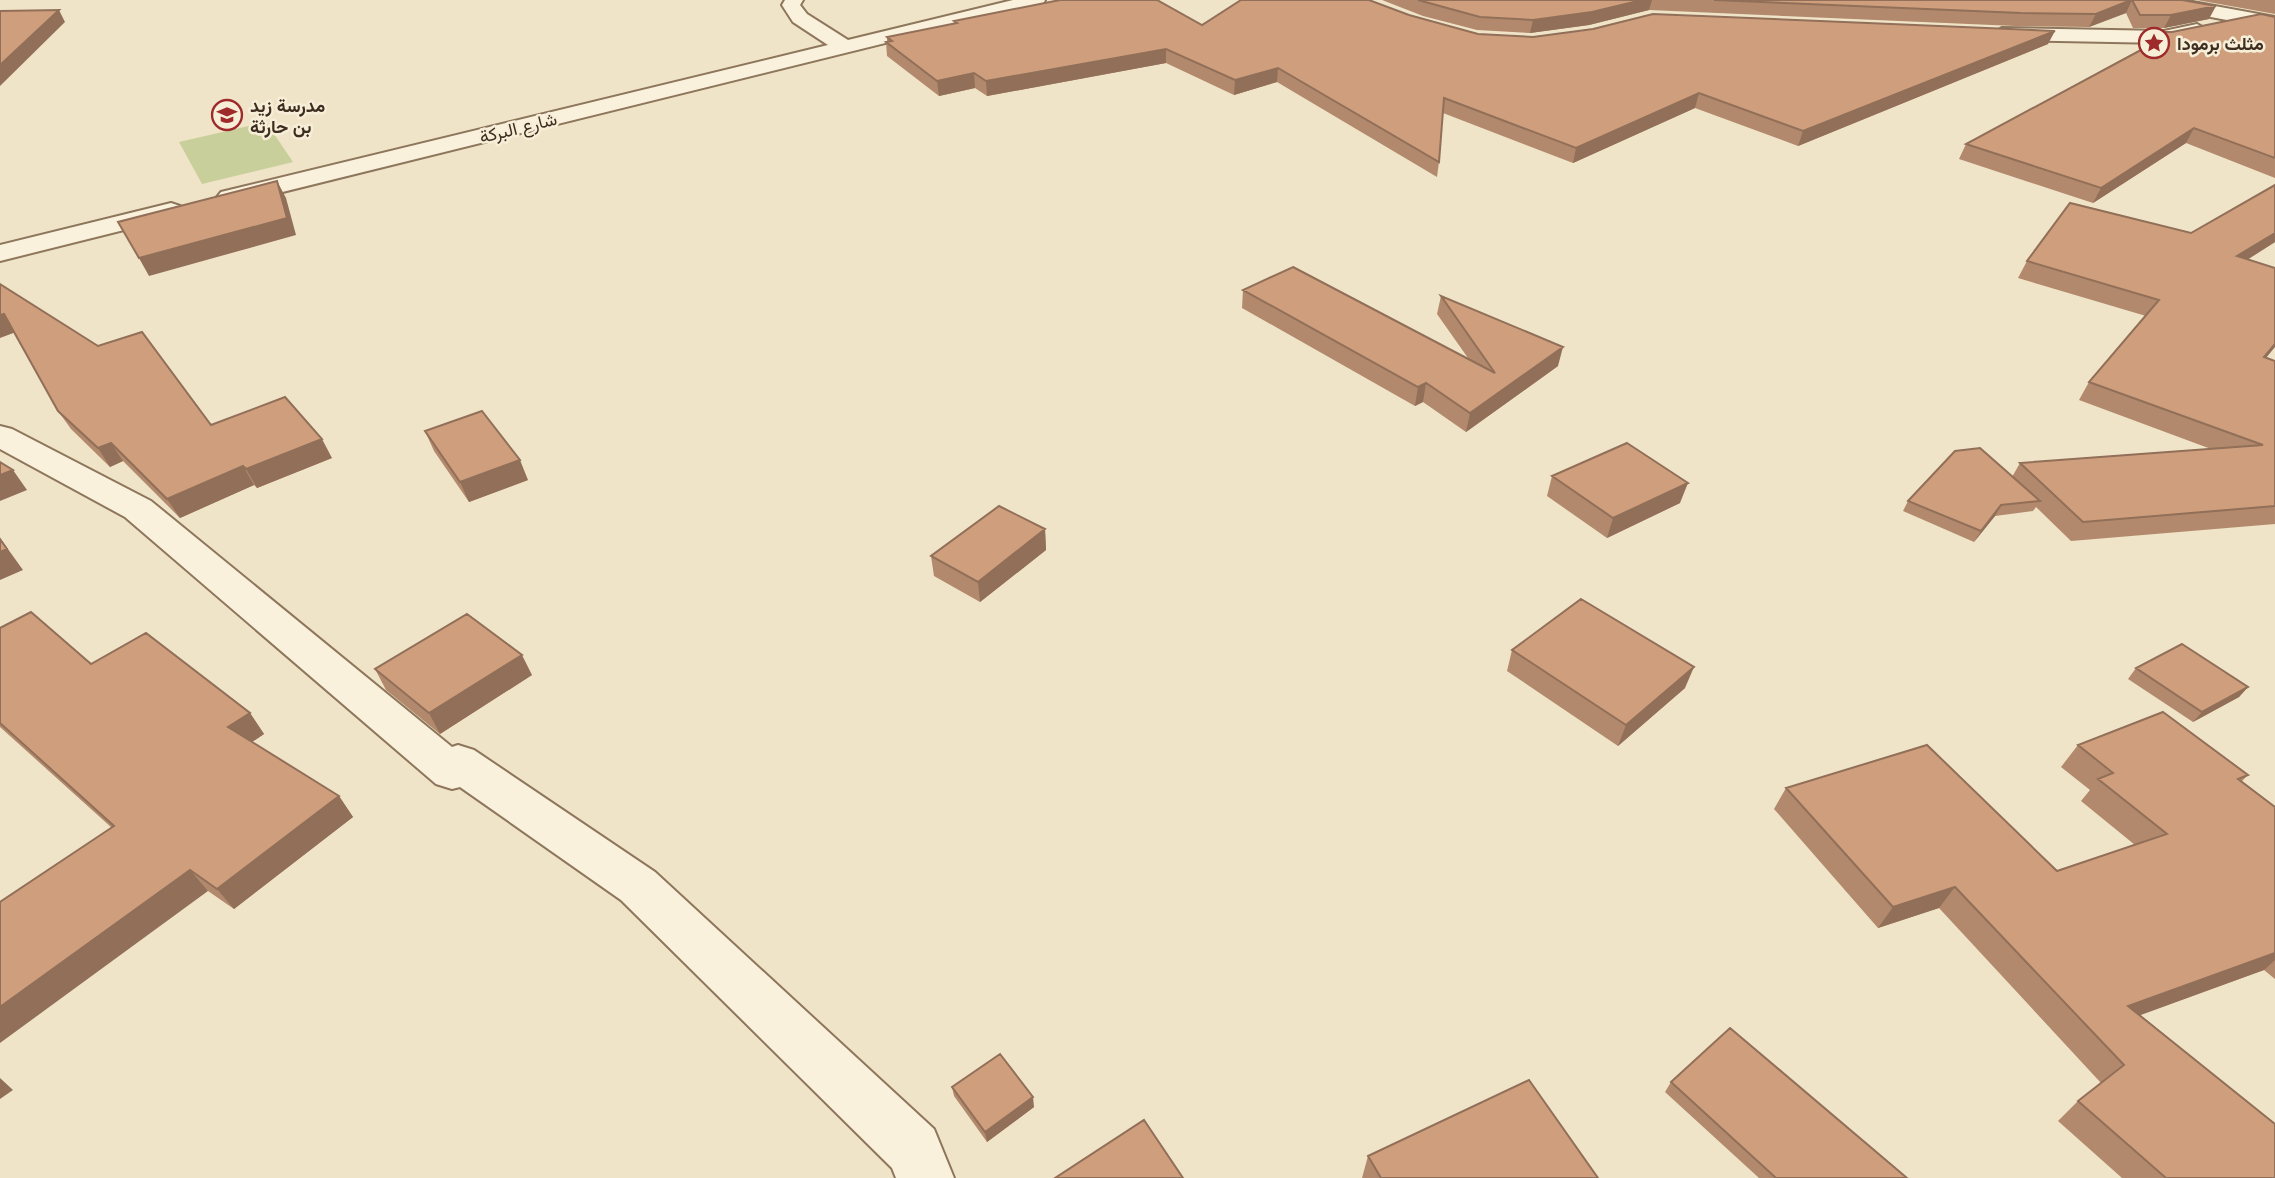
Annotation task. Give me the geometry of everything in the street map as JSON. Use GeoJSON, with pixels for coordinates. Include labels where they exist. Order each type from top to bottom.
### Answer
{"type":"FeatureCollection","features":[{"type":"Feature","properties":{"kind":"street"},"geometry":{"type":"LineString","coordinates":[[794,0],[791,5],[800,18],[846,47]]}},
{"type":"Feature","properties":{"kind":"street","name":"شارع البركة"},"geometry":{"type":"LineString","coordinates":[[0,253],[1037,0]]}},
{"type":"Feature","properties":{"kind":"street"},"geometry":{"type":"LineString","coordinates":[[2152,0],[2275,23]]}},
{"type":"Feature","properties":{"kind":"street"},"geometry":{"type":"LineString","coordinates":[[1988,34],[2164,37],[2253,19]]}},
{"type":"Feature","properties":{"kind":"street"},"geometry":{"type":"LineString","coordinates":[[0,436],[138,509],[452,772],[458,762],[638,886],[914,1149],[925,1178]]}},
{"type":"Feature","properties":{"kind":"green space"},"geometry":{"type":"Polygon","coordinates":[[[266,122],[293,162],[202,184],[179,142],[266,122]]]}},
{"type":"Feature","properties":{"kind":"building"},"geometry":{"type":"Polygon","coordinates":[[[1060,0],[1157,0],[1202,25],[1241,0],[1369,0],[1409,15],[1478,34],[1533,37],[1593,29],[1653,14],[2055,31],[1803,131],[1699,93],[1576,148],[1444,98],[1439,162],[1278,68],[1235,80],[1166,49],[986,81],[974,73],[937,81],[886,42],[892,41],[887,37],[1060,0]]]}},
{"type":"Feature","properties":{"kind":"building"},"geometry":{"type":"Polygon","coordinates":[[[1418,0],[1642,0],[1592,12],[1533,20],[1480,17],[1418,0]]]}},
{"type":"Feature","properties":{"kind":"building"},"geometry":{"type":"Polygon","coordinates":[[[1714,0],[2131,0],[2096,14],[1714,0]]]}},
{"type":"Feature","properties":{"kind":"building"},"geometry":{"type":"Polygon","coordinates":[[[2132,0],[2182,0],[2216,6],[2171,15],[2140,15],[2132,0]]]}},
{"type":"Feature","properties":{"kind":"building"},"geometry":{"type":"Polygon","coordinates":[[[59,10],[0,65],[0,11],[59,10]]]}},
{"type":"Feature","properties":{"kind":"building"},"geometry":{"type":"Polygon","coordinates":[[[2261,14],[2275,17],[2275,158],[2194,128],[2101,188],[1966,144],[2154,43],[2148,32],[2172,32],[2261,14]]]}},
{"type":"Feature","properties":{"kind":"building"},"geometry":{"type":"Polygon","coordinates":[[[277,181],[287,218],[139,258],[118,222],[277,181]]]}},
{"type":"Feature","properties":{"kind":"building"},"geometry":{"type":"Polygon","coordinates":[[[2275,185],[2275,233],[2237,256],[2275,268],[2275,344],[2264,357],[2275,361],[2275,506],[2083,522],[2020,463],[2263,445],[2089,382],[2159,300],[2027,261],[2070,203],[2191,233],[2275,185]]]}},
{"type":"Feature","properties":{"kind":"building"},"geometry":{"type":"Polygon","coordinates":[[[1293,267],[1495,373],[1441,296],[1563,347],[1470,413],[1426,383],[1418,387],[1243,290],[1293,267]]]}},
{"type":"Feature","properties":{"kind":"building"},"geometry":{"type":"Polygon","coordinates":[[[0,284],[98,346],[142,332],[211,425],[285,397],[322,439],[246,469],[243,466],[167,499],[111,443],[98,448],[58,411],[4,314],[0,315],[0,284]]]}},
{"type":"Feature","properties":{"kind":"building"},"geometry":{"type":"Polygon","coordinates":[[[482,411],[520,460],[460,482],[425,431],[482,411]]]}},
{"type":"Feature","properties":{"kind":"building"},"geometry":{"type":"Polygon","coordinates":[[[1627,443],[1688,483],[1613,518],[1552,476],[1627,443]]]}},
{"type":"Feature","properties":{"kind":"building"},"geometry":{"type":"Polygon","coordinates":[[[1980,448],[2040,501],[2001,505],[1981,531],[1908,501],[1955,451],[1980,448]]]}},
{"type":"Feature","properties":{"kind":"building"},"geometry":{"type":"Polygon","coordinates":[[[0,462],[13,470],[0,475],[0,462]]]}},
{"type":"Feature","properties":{"kind":"building"},"geometry":{"type":"Polygon","coordinates":[[[999,506],[1045,529],[978,582],[931,556],[999,506]]]}},
{"type":"Feature","properties":{"kind":"building"},"geometry":{"type":"Polygon","coordinates":[[[0,539],[7,549],[0,552],[0,539]]]}},
{"type":"Feature","properties":{"kind":"building"},"geometry":{"type":"Polygon","coordinates":[[[1581,599],[1694,667],[1626,725],[1512,650],[1581,599]]]}},
{"type":"Feature","properties":{"kind":"building"},"geometry":{"type":"Polygon","coordinates":[[[31,612],[91,664],[146,633],[250,713],[228,727],[339,796],[217,889],[190,870],[0,1007],[0,902],[114,826],[0,723],[0,628],[31,612]]]}},
{"type":"Feature","properties":{"kind":"building"},"geometry":{"type":"Polygon","coordinates":[[[467,614],[522,655],[429,713],[375,669],[467,614]]]}},
{"type":"Feature","properties":{"kind":"building"},"geometry":{"type":"Polygon","coordinates":[[[2182,644],[2248,687],[2202,712],[2136,668],[2182,644]]]}},
{"type":"Feature","properties":{"kind":"building"},"geometry":{"type":"Polygon","coordinates":[[[2163,712],[2248,775],[2238,779],[2275,807],[2275,953],[2128,1006],[2275,1124],[2275,1178],[2166,1178],[2078,1101],[2124,1065],[1955,887],[1893,907],[1786,788],[1927,745],[2057,871],[2167,834],[2098,779],[2113,773],[2078,745],[2163,712]]]}},
{"type":"Feature","properties":{"kind":"building"},"geometry":{"type":"Polygon","coordinates":[[[1730,1028],[1907,1178],[1776,1178],[1671,1082],[1730,1028]]]}},
{"type":"Feature","properties":{"kind":"building"},"geometry":{"type":"Polygon","coordinates":[[[1000,1054],[1033,1097],[985,1132],[952,1087],[1000,1054]]]}},
{"type":"Feature","properties":{"kind":"building"},"geometry":{"type":"Polygon","coordinates":[[[1529,1080],[1598,1178],[1381,1178],[1368,1156],[1529,1080]]]}},
{"type":"Feature","properties":{"kind":"building"},"geometry":{"type":"Polygon","coordinates":[[[1144,1120],[1183,1178],[1055,1178],[1144,1120]]]}},
{"type":"Feature","properties":{"kind":"place","name":"مثلث برمودا"},"geometry":{"type":"Point","coordinates":[2154,43]}},
{"type":"Feature","properties":{"kind":"place","name":"مدرسة زيد بن حارثة"},"geometry":{"type":"Point","coordinates":[227,115]}}]}
